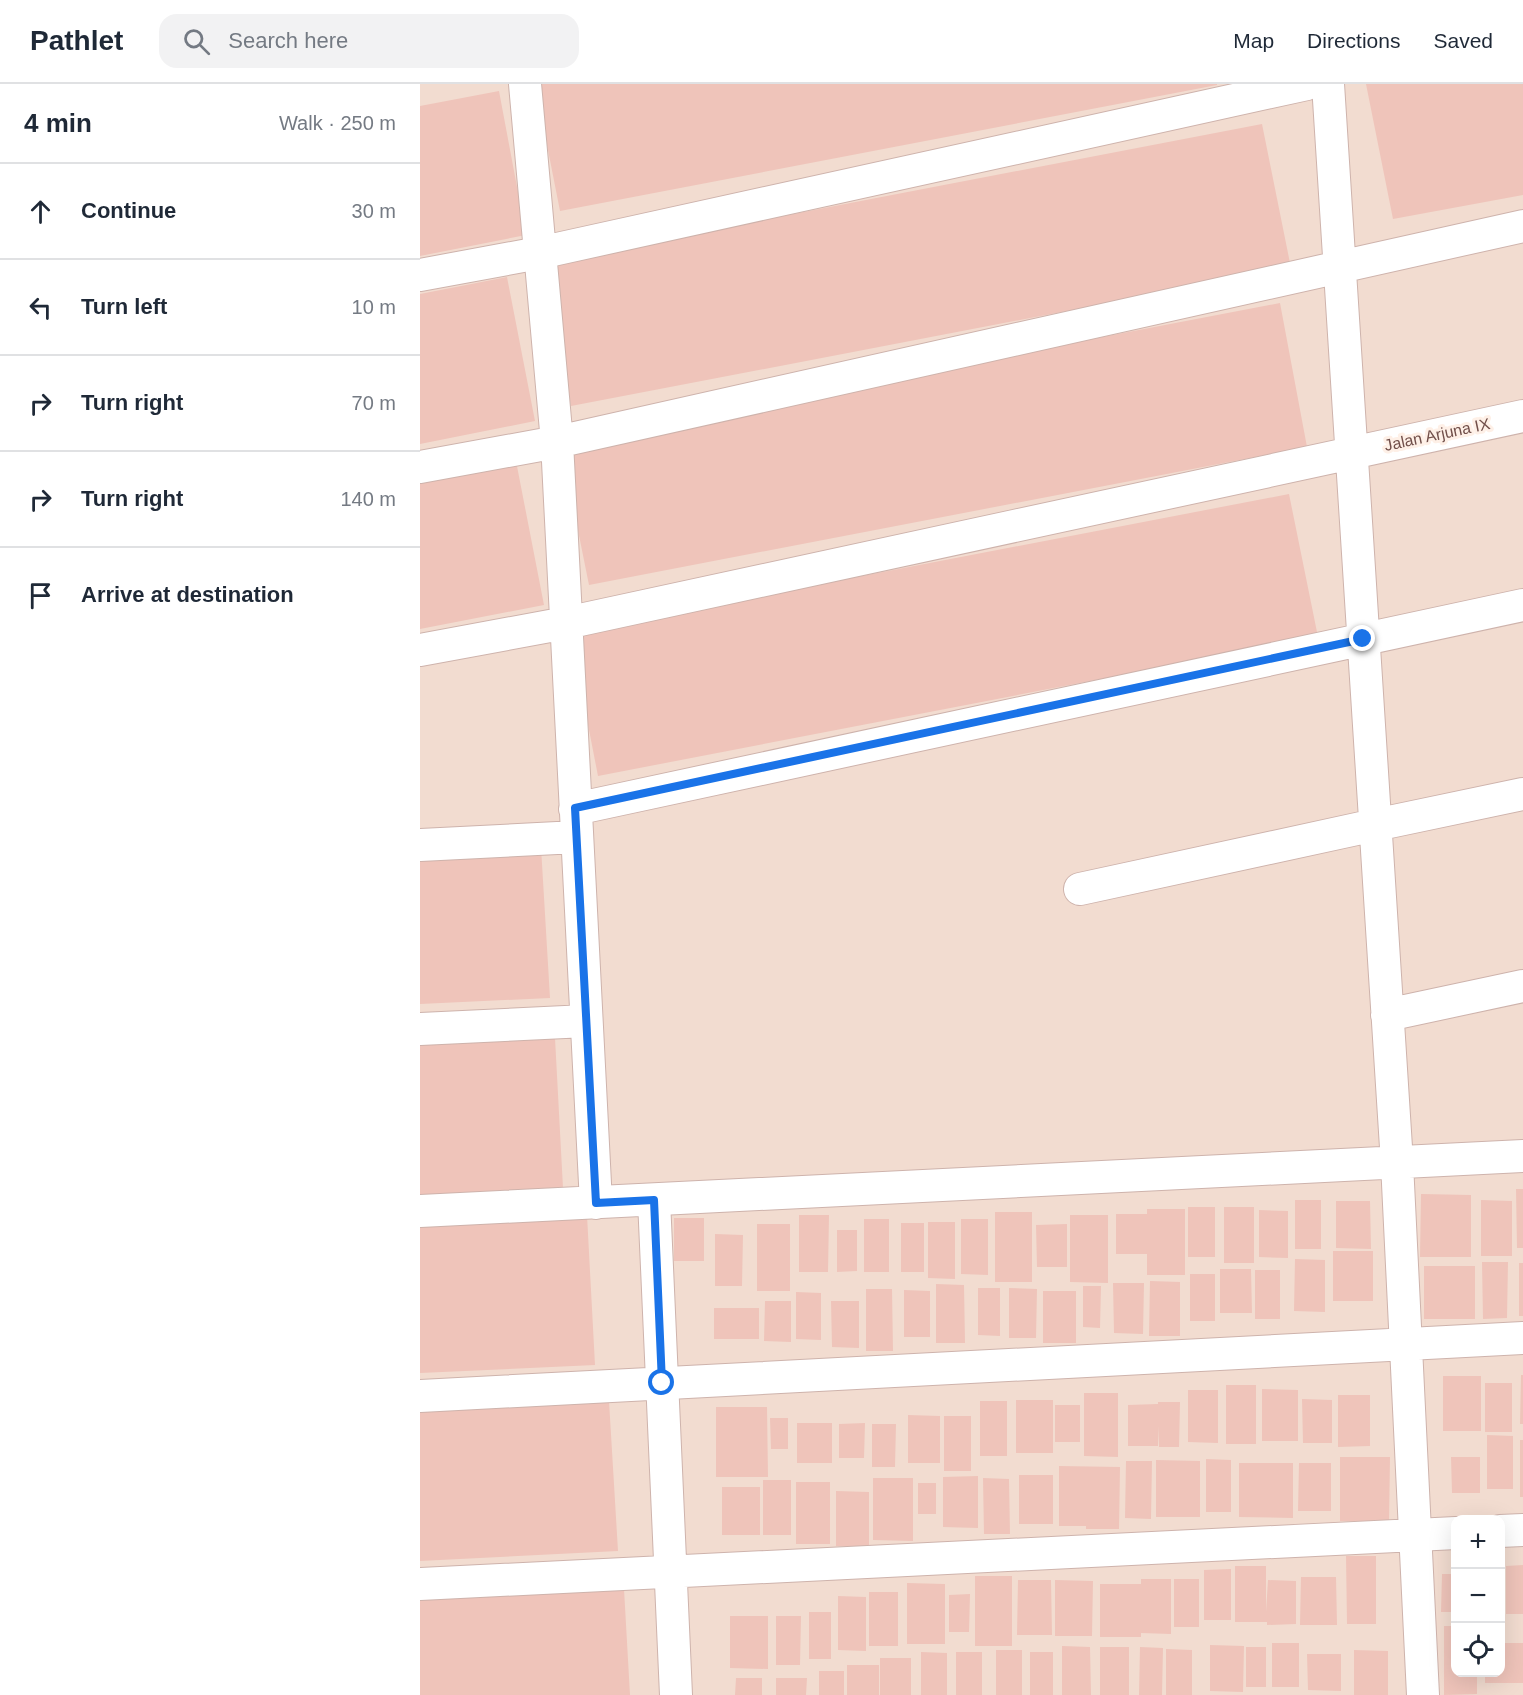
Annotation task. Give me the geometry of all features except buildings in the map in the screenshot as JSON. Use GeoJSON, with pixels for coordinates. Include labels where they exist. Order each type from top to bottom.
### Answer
{"type":"FeatureCollection","features":[{"type":"Feature","properties":{"kind":"street"},"geometry":{"type":"LineString","coordinates":[[525,84],[557,442],[596,1203]]}},
{"type":"Feature","properties":{"kind":"street"},"geometry":{"type":"LineString","coordinates":[[420,275],[539,253],[1307,84]]}},
{"type":"Feature","properties":{"kind":"street"},"geometry":{"type":"LineString","coordinates":[[1328,84],[1396,1163],[1423,1695]]}},
{"type":"Feature","properties":{"kind":"street"},"geometry":{"type":"LineString","coordinates":[[420,466],[557,442],[1523,226]]}},
{"type":"Feature","properties":{"kind":"street","name":"Jalan Arjuna IX"},"geometry":{"type":"LineString","coordinates":[[420,650],[566,623],[1523,416]]}},
{"type":"Feature","properties":{"kind":"street"},"geometry":{"type":"LineString","coordinates":[[420,845],[576,823],[1363,639],[1523,605]]}},
{"type":"Feature","properties":{"kind":"street"},"geometry":{"type":"LineString","coordinates":[[1080,890],[1523,794]]}},
{"type":"Feature","properties":{"kind":"street"},"geometry":{"type":"LineString","coordinates":[[1387,1015],[1523,986]]}},
{"type":"Feature","properties":{"kind":"street"},"geometry":{"type":"LineString","coordinates":[[420,1029],[586,1021]]}},
{"type":"Feature","properties":{"kind":"street"},"geometry":{"type":"LineString","coordinates":[[420,1211],[1523,1156]]}},
{"type":"Feature","properties":{"kind":"street"},"geometry":{"type":"LineString","coordinates":[[654,1200],[676,1695]]}},
{"type":"Feature","properties":{"kind":"street"},"geometry":{"type":"LineString","coordinates":[[420,1396],[1523,1338]]}},
{"type":"Feature","properties":{"kind":"street"},"geometry":{"type":"LineString","coordinates":[[1505,1531],[1523,1530]]}},
{"type":"Feature","properties":{"kind":"street"},"geometry":{"type":"LineString","coordinates":[[420,1584],[1451,1533]]}},
{"type":"Feature","properties":{"kind":"shaded area"},"geometry":{"type":"Polygon","coordinates":[[[420,84],[1523,84],[1523,1695],[420,1695],[420,84]]]}},
{"type":"Feature","properties":{"kind":"route"},"geometry":{"type":"LineString","coordinates":[[662,1383],[654,1200],[596,1203],[575,808],[1363,639]]}}]}
